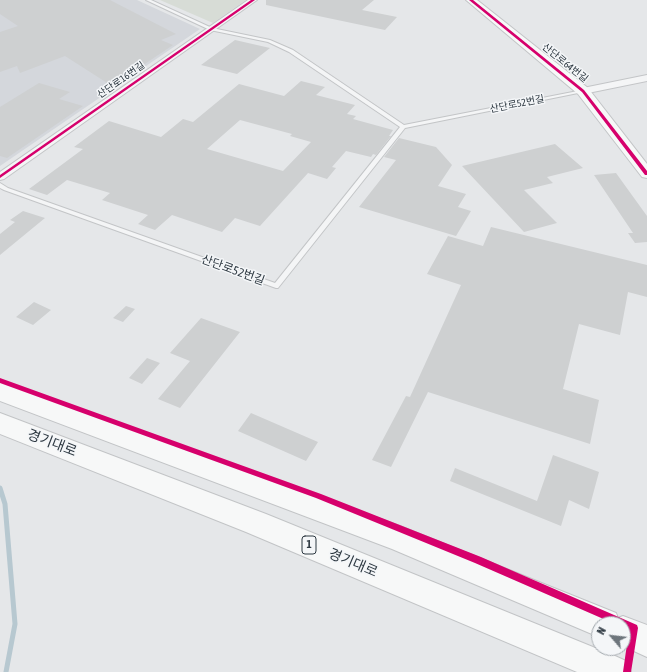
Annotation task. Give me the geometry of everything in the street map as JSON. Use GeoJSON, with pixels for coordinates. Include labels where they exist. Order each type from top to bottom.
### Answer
{"type":"FeatureCollection","features":[{"type":"Feature","properties":{"kind":"main road"},"geometry":{"type":"LineString","coordinates":[[0,391],[400,539],[591,618]]}},
{"type":"Feature","properties":{"kind":"main road","name":"경기대로"},"geometry":{"type":"LineString","coordinates":[[0,423],[256,523],[615,672]]}},
{"type":"Feature","properties":{"kind":"main road"},"geometry":{"type":"LineString","coordinates":[[631,634],[647,641]]}},
{"type":"Feature","properties":{"kind":"street","name":"산단로16번길"},"geometry":{"type":"LineString","coordinates":[[0,177],[253,0]]}},
{"type":"Feature","properties":{"kind":"street","name":"산단로64번길"},"geometry":{"type":"LineString","coordinates":[[471,0],[583,91],[647,174]]}},
{"type":"Feature","properties":{"kind":"street"},"geometry":{"type":"LineString","coordinates":[[583,91],[647,78]]}},
{"type":"Feature","properties":{"kind":"lane"},"geometry":{"type":"LineString","coordinates":[[148,0],[211,29],[269,41],[291,51],[403,127]]}},
{"type":"Feature","properties":{"kind":"lane","name":"산단로52번길"},"geometry":{"type":"LineString","coordinates":[[0,185],[6,189],[276,286],[403,127],[583,91]]}},
{"type":"Feature","properties":{"kind":"shaded area"},"geometry":{"type":"Polygon","coordinates":[[[0,0],[137,0],[200,29],[0,166],[0,0]]]}},
{"type":"Feature","properties":{"kind":"shaded area"},"geometry":{"type":"Polygon","coordinates":[[[160,0],[246,0],[213,23],[160,0]]]}},
{"type":"Feature","properties":{"kind":"building"},"geometry":{"type":"Polygon","coordinates":[[[0,0],[110,0],[176,34],[161,40],[173,45],[112,86],[65,56],[20,73],[17,66],[0,72],[0,32],[18,26],[0,14],[0,0]]]}},
{"type":"Feature","properties":{"kind":"building"},"geometry":{"type":"Polygon","coordinates":[[[266,0],[374,0],[362,10],[397,17],[385,30],[266,5],[266,0]]]}},
{"type":"Feature","properties":{"kind":"building"},"geometry":{"type":"Polygon","coordinates":[[[235,40],[270,48],[237,74],[201,65],[235,40]]]}},
{"type":"Feature","properties":{"kind":"building"},"geometry":{"type":"Polygon","coordinates":[[[301,81],[325,87],[316,95],[355,105],[347,114],[356,116],[353,119],[393,130],[389,136],[391,136],[376,155],[373,154],[371,157],[346,151],[332,167],[336,168],[327,179],[308,173],[260,226],[235,218],[222,232],[172,215],[155,230],[138,224],[148,215],[102,200],[110,193],[67,180],[47,195],[29,189],[83,149],[74,147],[109,121],[161,137],[183,119],[193,122],[239,84],[284,96],[301,81]],[[240,120],[207,149],[283,171],[311,142],[290,136],[292,134],[240,120]]]}},
{"type":"Feature","properties":{"kind":"building"},"geometry":{"type":"Polygon","coordinates":[[[39,83],[70,92],[59,99],[83,106],[7,158],[0,156],[0,107],[39,83]]]}},
{"type":"Feature","properties":{"kind":"building"},"geometry":{"type":"Polygon","coordinates":[[[399,138],[436,147],[452,165],[438,186],[466,194],[458,207],[471,211],[456,236],[359,207],[396,160],[384,157],[399,138]]]}},
{"type":"Feature","properties":{"kind":"building"},"geometry":{"type":"Polygon","coordinates":[[[555,144],[583,168],[547,177],[553,183],[524,190],[557,223],[524,232],[462,166],[555,144]]]}},
{"type":"Feature","properties":{"kind":"building"},"geometry":{"type":"Polygon","coordinates":[[[616,173],[647,216],[647,242],[635,243],[628,233],[633,233],[594,175],[616,173]]]}},
{"type":"Feature","properties":{"kind":"building"},"geometry":{"type":"Polygon","coordinates":[[[23,211],[45,218],[0,255],[0,234],[15,222],[10,220],[23,211]]]}},
{"type":"Feature","properties":{"kind":"building"},"geometry":{"type":"Polygon","coordinates":[[[491,227],[647,265],[647,297],[628,292],[620,335],[579,324],[563,389],[599,400],[590,444],[428,392],[391,467],[372,460],[406,396],[410,397],[461,285],[427,274],[448,236],[483,246],[491,227]]]}},
{"type":"Feature","properties":{"kind":"building"},"geometry":{"type":"Polygon","coordinates":[[[34,302],[51,310],[33,325],[16,317],[34,302]]]}},
{"type":"Feature","properties":{"kind":"building"},"geometry":{"type":"Polygon","coordinates":[[[126,306],[135,309],[123,322],[113,318],[126,306]]]}},
{"type":"Feature","properties":{"kind":"building"},"geometry":{"type":"Polygon","coordinates":[[[201,318],[240,332],[180,408],[158,399],[190,361],[170,353],[201,318]]]}},
{"type":"Feature","properties":{"kind":"building"},"geometry":{"type":"Polygon","coordinates":[[[147,358],[160,363],[142,384],[129,378],[147,358]]]}},
{"type":"Feature","properties":{"kind":"building"},"geometry":{"type":"Polygon","coordinates":[[[251,413],[318,442],[306,461],[238,431],[251,413]]]}},
{"type":"Feature","properties":{"kind":"building"},"geometry":{"type":"Polygon","coordinates":[[[553,455],[599,472],[589,509],[569,500],[561,526],[450,481],[455,468],[537,501],[553,455]]]}},
{"type":"Feature","properties":{"kind":"waterway"},"geometry":{"type":"LineString","coordinates":[[0,488],[5,504],[15,624],[6,672]]}},
{"type":"Feature","properties":{"kind":"cycle path"},"geometry":{"type":"LineString","coordinates":[[0,177],[253,0]]}},
{"type":"Feature","properties":{"kind":"cycle path"},"geometry":{"type":"LineString","coordinates":[[471,0],[583,91],[647,174]]}},
{"type":"Feature","properties":{"kind":"cycle path"},"geometry":{"type":"LineString","coordinates":[[0,380],[318,496],[478,560],[634,628],[627,672]]}}]}
